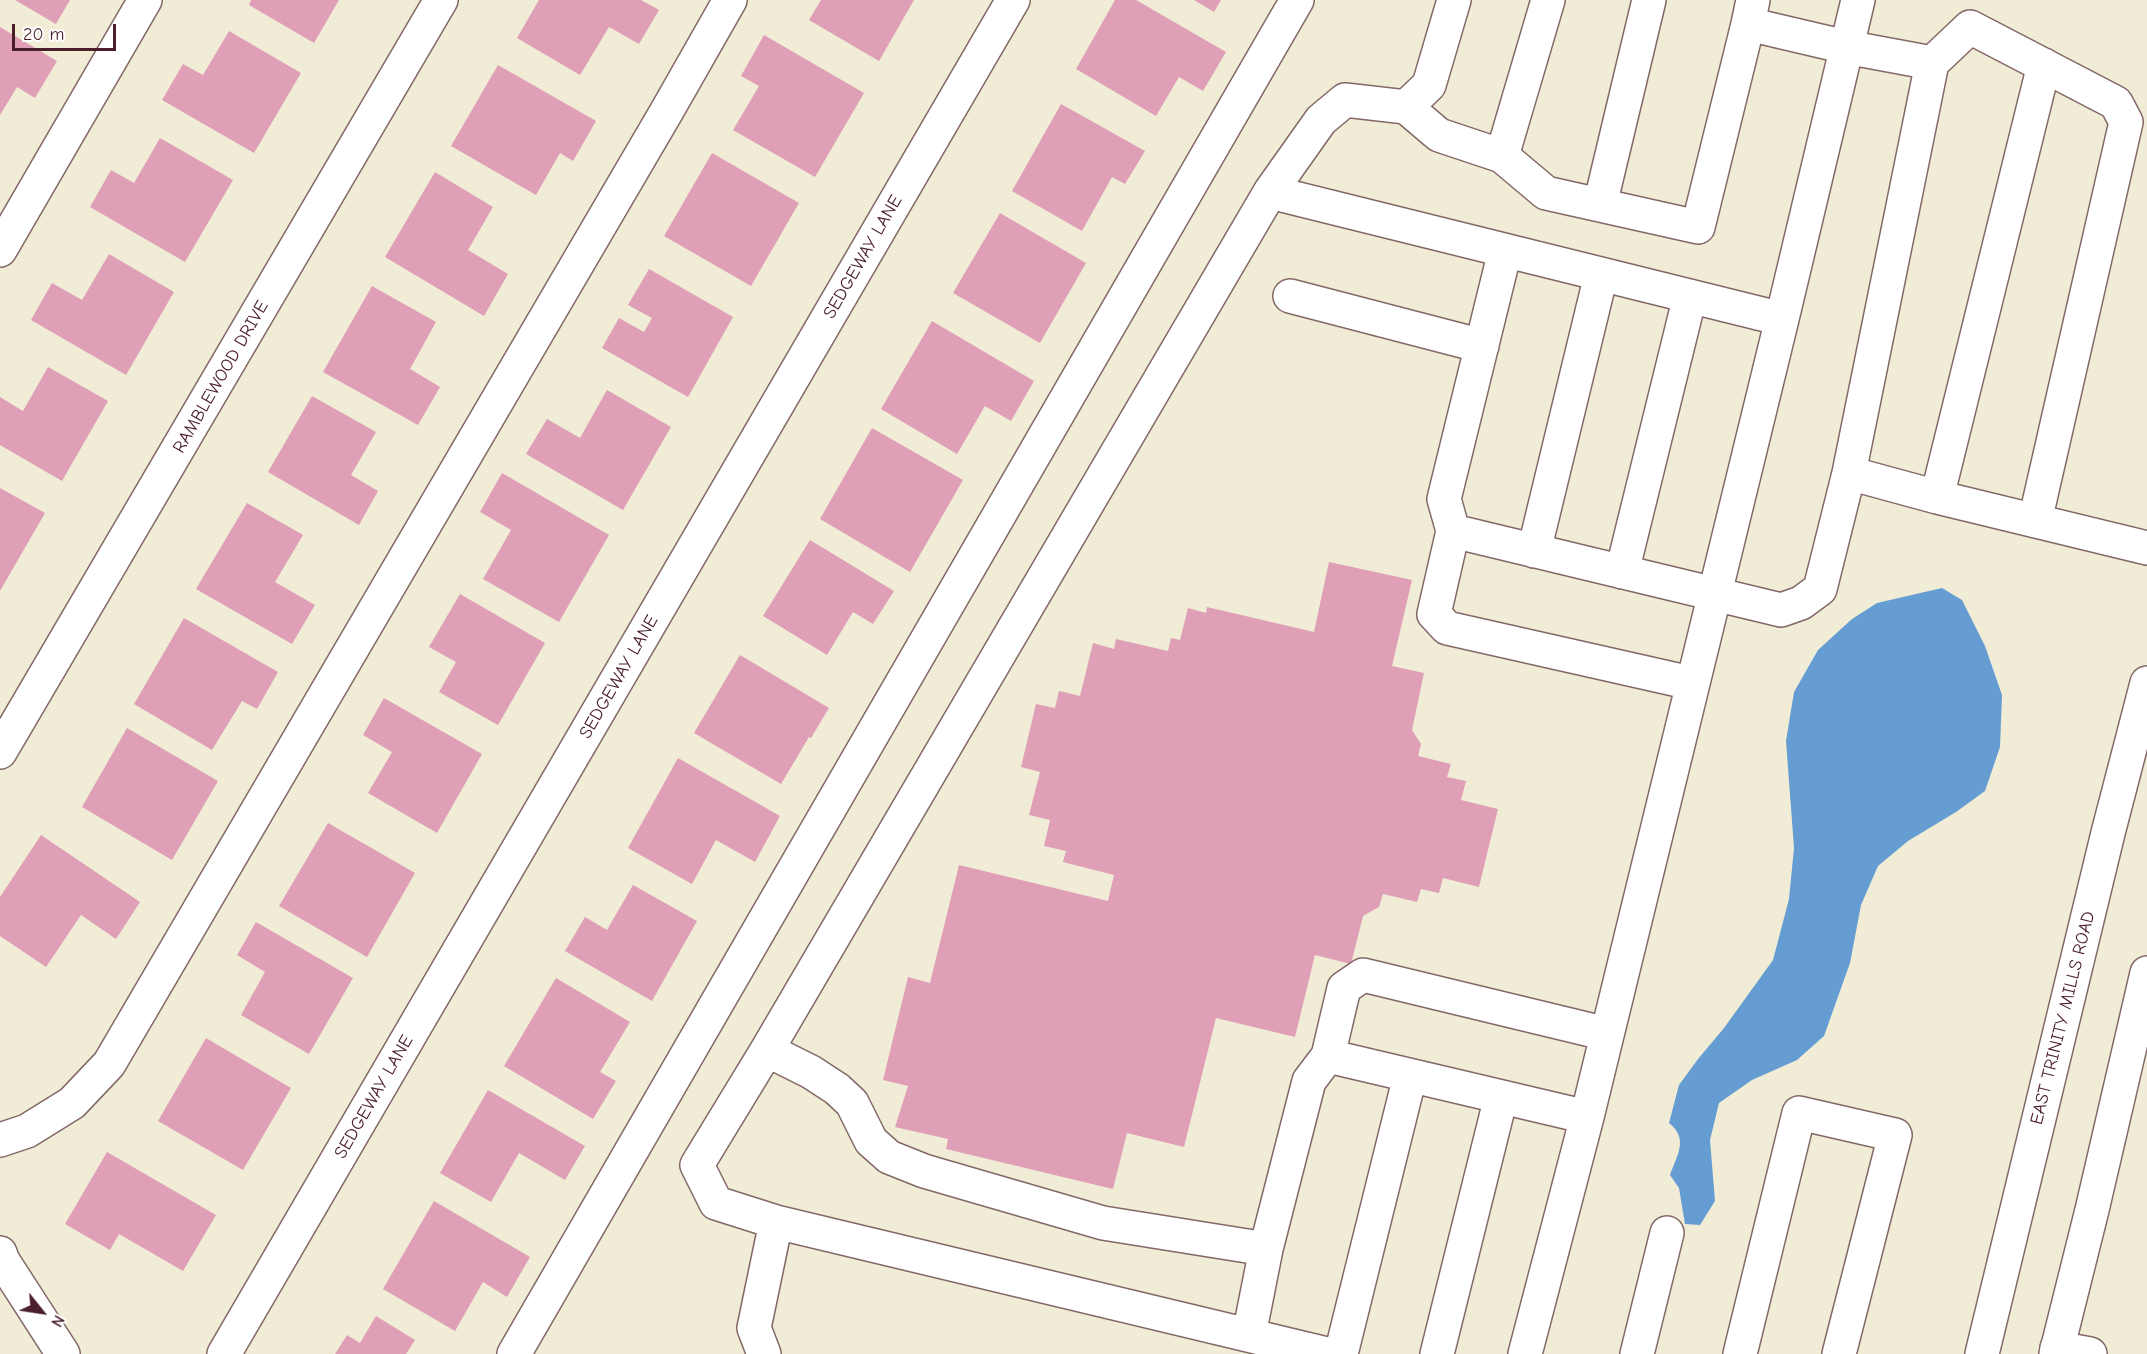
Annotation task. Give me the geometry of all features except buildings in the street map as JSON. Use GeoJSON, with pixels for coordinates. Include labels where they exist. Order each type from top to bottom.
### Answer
{"type":"FeatureCollection","features":[{"type":"Feature","properties":{"kind":"street"},"geometry":{"type":"LineString","coordinates":[[0,250],[145,0]]}},
{"type":"Feature","properties":{"kind":"street","name":"RAMBLEWOOD DRIVE"},"geometry":{"type":"LineString","coordinates":[[0,753],[441,0]]}},
{"type":"Feature","properties":{"kind":"street"},"geometry":{"type":"LineString","coordinates":[[0,1140],[27,1131],[72,1103],[109,1064],[730,0]]}},
{"type":"Feature","properties":{"kind":"street","name":"SEDGEWAY LANE"},"geometry":{"type":"LineString","coordinates":[[224,1354],[1013,0]]}},
{"type":"Feature","properties":{"kind":"street"},"geometry":{"type":"LineString","coordinates":[[514,1354],[1297,0]]}},
{"type":"Feature","properties":{"kind":"street"},"geometry":{"type":"LineString","coordinates":[[1406,107],[1429,85],[1454,0]]}},
{"type":"Feature","properties":{"kind":"street"},"geometry":{"type":"LineString","coordinates":[[1502,156],[1548,0]]}},
{"type":"Feature","properties":{"kind":"street"},"geometry":{"type":"LineString","coordinates":[[1600,205],[1649,0]]}},
{"type":"Feature","properties":{"kind":"street"},"geometry":{"type":"LineString","coordinates":[[1525,1354],[1587,1117],[1691,683],[1782,319],[1857,0]]}},
{"type":"Feature","properties":{"kind":"street"},"geometry":{"type":"LineString","coordinates":[[1327,1354],[776,1222],[716,1203],[697,1165],[767,1050],[1270,192],[1321,120],[1345,100],[1406,107],[1439,135],[1502,156],[1546,193],[1698,227],[1751,12],[1846,47],[1932,63]]}},
{"type":"Feature","properties":{"kind":"street"},"geometry":{"type":"LineString","coordinates":[[1453,531],[1781,610],[1802,603],[1820,589],[1849,473],[1932,63],[1970,27],[2116,102],[2126,122],[2035,521]]}},
{"type":"Feature","properties":{"kind":"street"},"geometry":{"type":"LineString","coordinates":[[1937,497],[2044,65]]}},
{"type":"Feature","properties":{"kind":"street"},"geometry":{"type":"LineString","coordinates":[[1270,192],[1782,319]]}},
{"type":"Feature","properties":{"kind":"street"},"geometry":{"type":"LineString","coordinates":[[1505,251],[1444,500],[1453,531],[1434,614],[1447,628],[1691,683]]}},
{"type":"Feature","properties":{"kind":"street"},"geometry":{"type":"LineString","coordinates":[[1534,551],[1600,274]]}},
{"type":"Feature","properties":{"kind":"street"},"geometry":{"type":"LineString","coordinates":[[1290,296],[1482,346]]}},
{"type":"Feature","properties":{"kind":"street"},"geometry":{"type":"LineString","coordinates":[[1622,572],[1690,296]]}},
{"type":"Feature","properties":{"kind":"street"},"geometry":{"type":"LineString","coordinates":[[1849,473],[2147,548]]}},
{"type":"Feature","properties":{"kind":"street","name":"EAST TRINITY MILLS ROAD"},"geometry":{"type":"LineString","coordinates":[[1982,1354],[2105,845],[2147,682]]}},
{"type":"Feature","properties":{"kind":"street"},"geometry":{"type":"LineString","coordinates":[[2091,1354],[2057,1351],[2147,973]]}},
{"type":"Feature","properties":{"kind":"street"},"geometry":{"type":"LineString","coordinates":[[1249,1335],[1266,1249],[1309,1081],[1328,1056],[1344,988],[1363,975],[1607,1034]]}},
{"type":"Feature","properties":{"kind":"street"},"geometry":{"type":"LineString","coordinates":[[767,1050],[837,1089],[852,1103],[871,1141],[889,1157],[915,1167],[1103,1223],[1266,1249]]}},
{"type":"Feature","properties":{"kind":"street"},"geometry":{"type":"LineString","coordinates":[[1328,1056],[1587,1117]]}},
{"type":"Feature","properties":{"kind":"street"},"geometry":{"type":"LineString","coordinates":[[1341,1354],[1410,1076]]}},
{"type":"Feature","properties":{"kind":"street"},"geometry":{"type":"LineString","coordinates":[[1437,1354],[1501,1096]]}},
{"type":"Feature","properties":{"kind":"street"},"geometry":{"type":"LineString","coordinates":[[1740,1354],[1799,1113],[1895,1135],[1839,1354]]}},
{"type":"Feature","properties":{"kind":"street"},"geometry":{"type":"LineString","coordinates":[[764,1354],[754,1328],[776,1222]]}},
{"type":"Feature","properties":{"kind":"street"},"geometry":{"type":"LineString","coordinates":[[1637,1354],[1667,1233]]}},
{"type":"Feature","properties":{"kind":"street"},"geometry":{"type":"LineString","coordinates":[[0,1253],[63,1354]]}},
{"type":"Feature","properties":{"kind":"water"},"geometry":{"type":"Polygon","coordinates":[[[1942,588],[1962,600],[1985,646],[2002,695],[2000,747],[1985,791],[1956,812],[1908,841],[1878,866],[1861,905],[1850,963],[1824,1036],[1797,1060],[1752,1080],[1719,1103],[1710,1140],[1715,1201],[1700,1225],[1685,1224],[1679,1188],[1670,1175],[1680,1148],[1679,1135],[1669,1123],[1679,1085],[1773,960],[1789,899],[1794,848],[1786,741],[1794,692],[1818,650],[1852,619],[1877,603],[1942,588]]]}}]}
